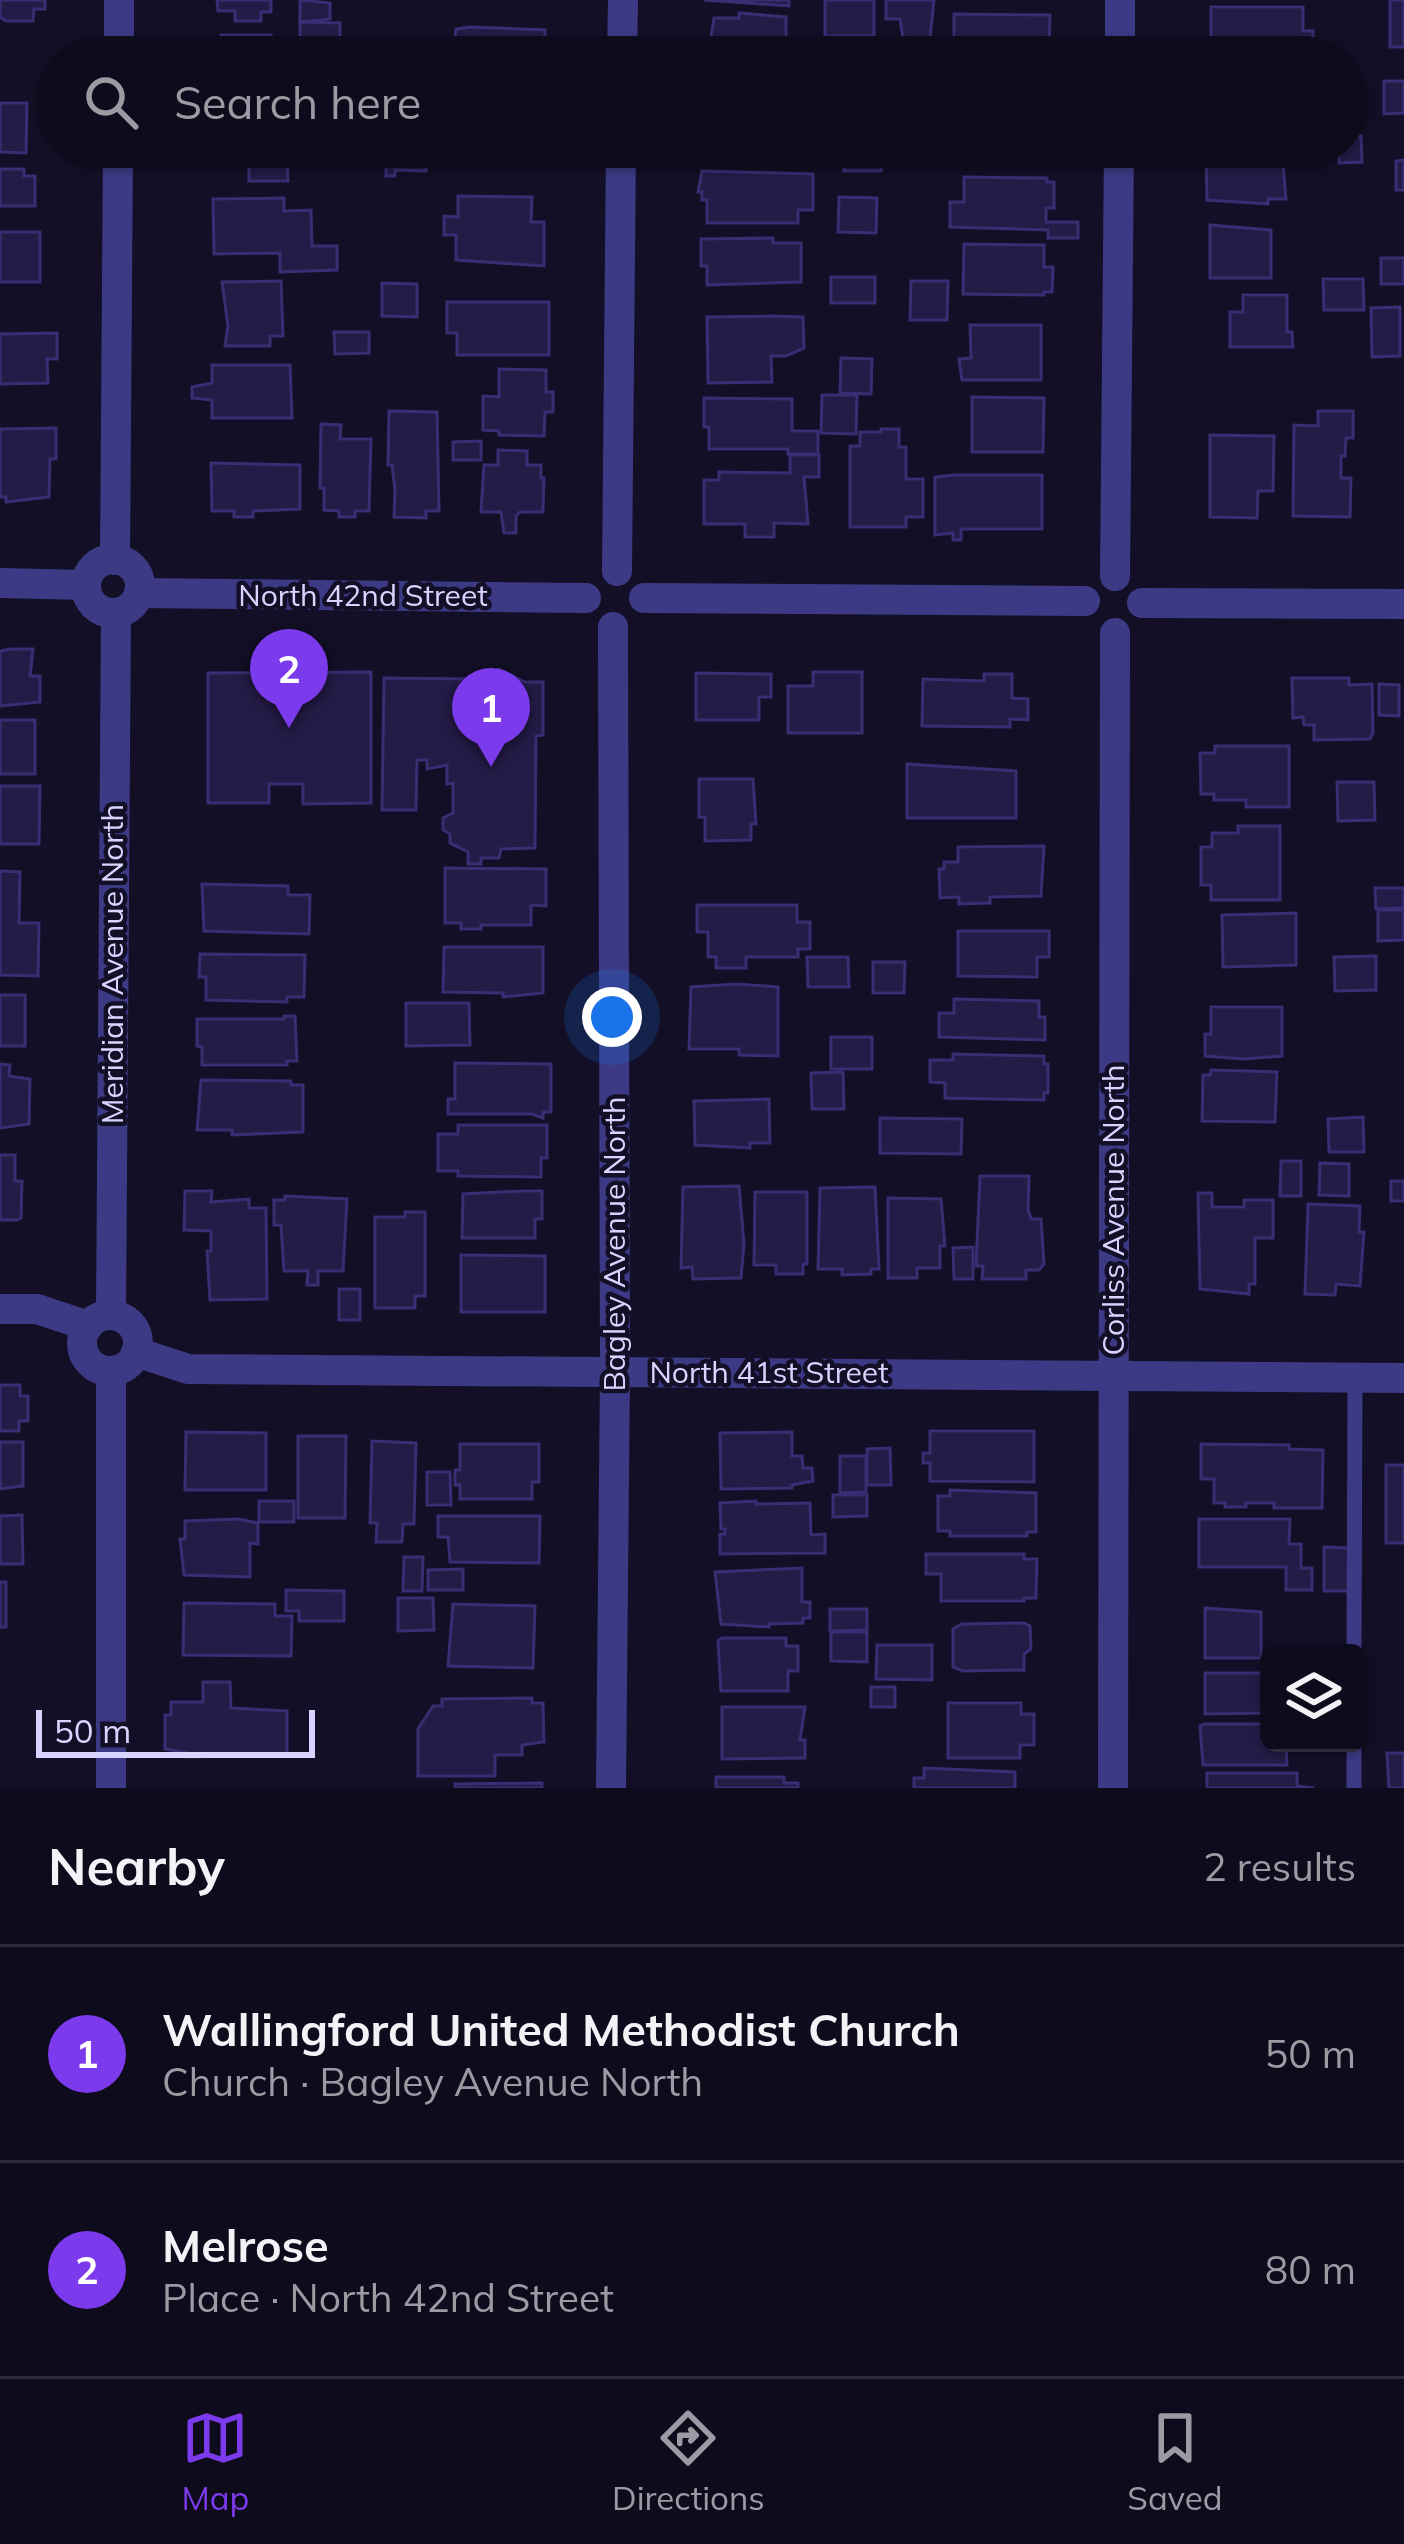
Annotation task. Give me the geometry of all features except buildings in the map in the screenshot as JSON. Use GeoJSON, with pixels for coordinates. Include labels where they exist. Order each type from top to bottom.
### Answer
{"type":"FeatureCollection","features":[{"type":"Feature","properties":{"kind":"street"},"geometry":{"type":"LineString","coordinates":[[118,36],[119,0]]}},
{"type":"Feature","properties":{"kind":"street"},"geometry":{"type":"LineString","coordinates":[[622,36],[623,0]]}},
{"type":"Feature","properties":{"kind":"street"},"geometry":{"type":"LineString","coordinates":[[1120,0],[1120,36]]}},
{"type":"Feature","properties":{"kind":"street"},"geometry":{"type":"LineString","coordinates":[[115,560],[118,168]]}},
{"type":"Feature","properties":{"kind":"street"},"geometry":{"type":"LineString","coordinates":[[617,571],[621,168]]}},
{"type":"Feature","properties":{"kind":"street"},"geometry":{"type":"LineString","coordinates":[[1115,576],[1119,168]]}},
{"type":"Feature","properties":{"kind":"street"},"geometry":{"type":"LineString","coordinates":[[115,560],[136,572],[127,603],[93,604],[86,585],[95,566],[115,560]]}},
{"type":"Feature","properties":{"kind":"street"},"geometry":{"type":"LineString","coordinates":[[617,571],[632,576],[644,598],[634,620],[614,627],[593,618],[586,598],[596,578],[617,571]]}},
{"type":"Feature","properties":{"kind":"street"},"geometry":{"type":"LineString","coordinates":[[1115,576],[1135,584],[1142,603],[1133,626],[1115,633],[1090,620],[1085,601],[1094,583],[1115,576]]}},
{"type":"Feature","properties":{"kind":"street"},"geometry":{"type":"LineString","coordinates":[[0,583],[86,585]]}},
{"type":"Feature","properties":{"kind":"street","name":"North 42nd Street"},"geometry":{"type":"LineString","coordinates":[[127,603],[586,598]]}},
{"type":"Feature","properties":{"kind":"street"},"geometry":{"type":"LineString","coordinates":[[644,598],[1085,601]]}},
{"type":"Feature","properties":{"kind":"street","name":"Meridian Avenue North"},"geometry":{"type":"LineString","coordinates":[[100,1321],[127,603]]}},
{"type":"Feature","properties":{"kind":"street"},"geometry":{"type":"LineString","coordinates":[[1142,603],[1404,604]]}},
{"type":"Feature","properties":{"kind":"street","name":"Bagley Avenue North"},"geometry":{"type":"LineString","coordinates":[[611,1788],[614,627]]}},
{"type":"Feature","properties":{"kind":"street","name":"Corliss Avenue North"},"geometry":{"type":"LineString","coordinates":[[1113,1788],[1115,633]]}},
{"type":"Feature","properties":{"kind":"street"},"geometry":{"type":"LineString","coordinates":[[0,1309],[37,1309],[133,1327],[124,1361],[111,1788]]}},
{"type":"Feature","properties":{"kind":"street"},"geometry":{"type":"LineString","coordinates":[[100,1321],[83,1337],[85,1354],[97,1367],[124,1361]]}},
{"type":"Feature","properties":{"kind":"street","name":"North 41st Street"},"geometry":{"type":"LineString","coordinates":[[124,1361],[188,1369],[1404,1378]]}},
{"type":"Feature","properties":{"kind":"lane"},"geometry":{"type":"LineString","coordinates":[[1354,1644],[1355,1377]]}},
{"type":"Feature","properties":{"kind":"lane"},"geometry":{"type":"LineString","coordinates":[[1354,1752],[1354,1788]]}},
{"type":"Feature","properties":{"kind":"place","name":"Melrose"},"geometry":{"type":"Point","coordinates":[289,728]}},
{"type":"Feature","properties":{"kind":"place","name":"Wallingford United Methodist Church"},"geometry":{"type":"Point","coordinates":[491,767]}}]}
